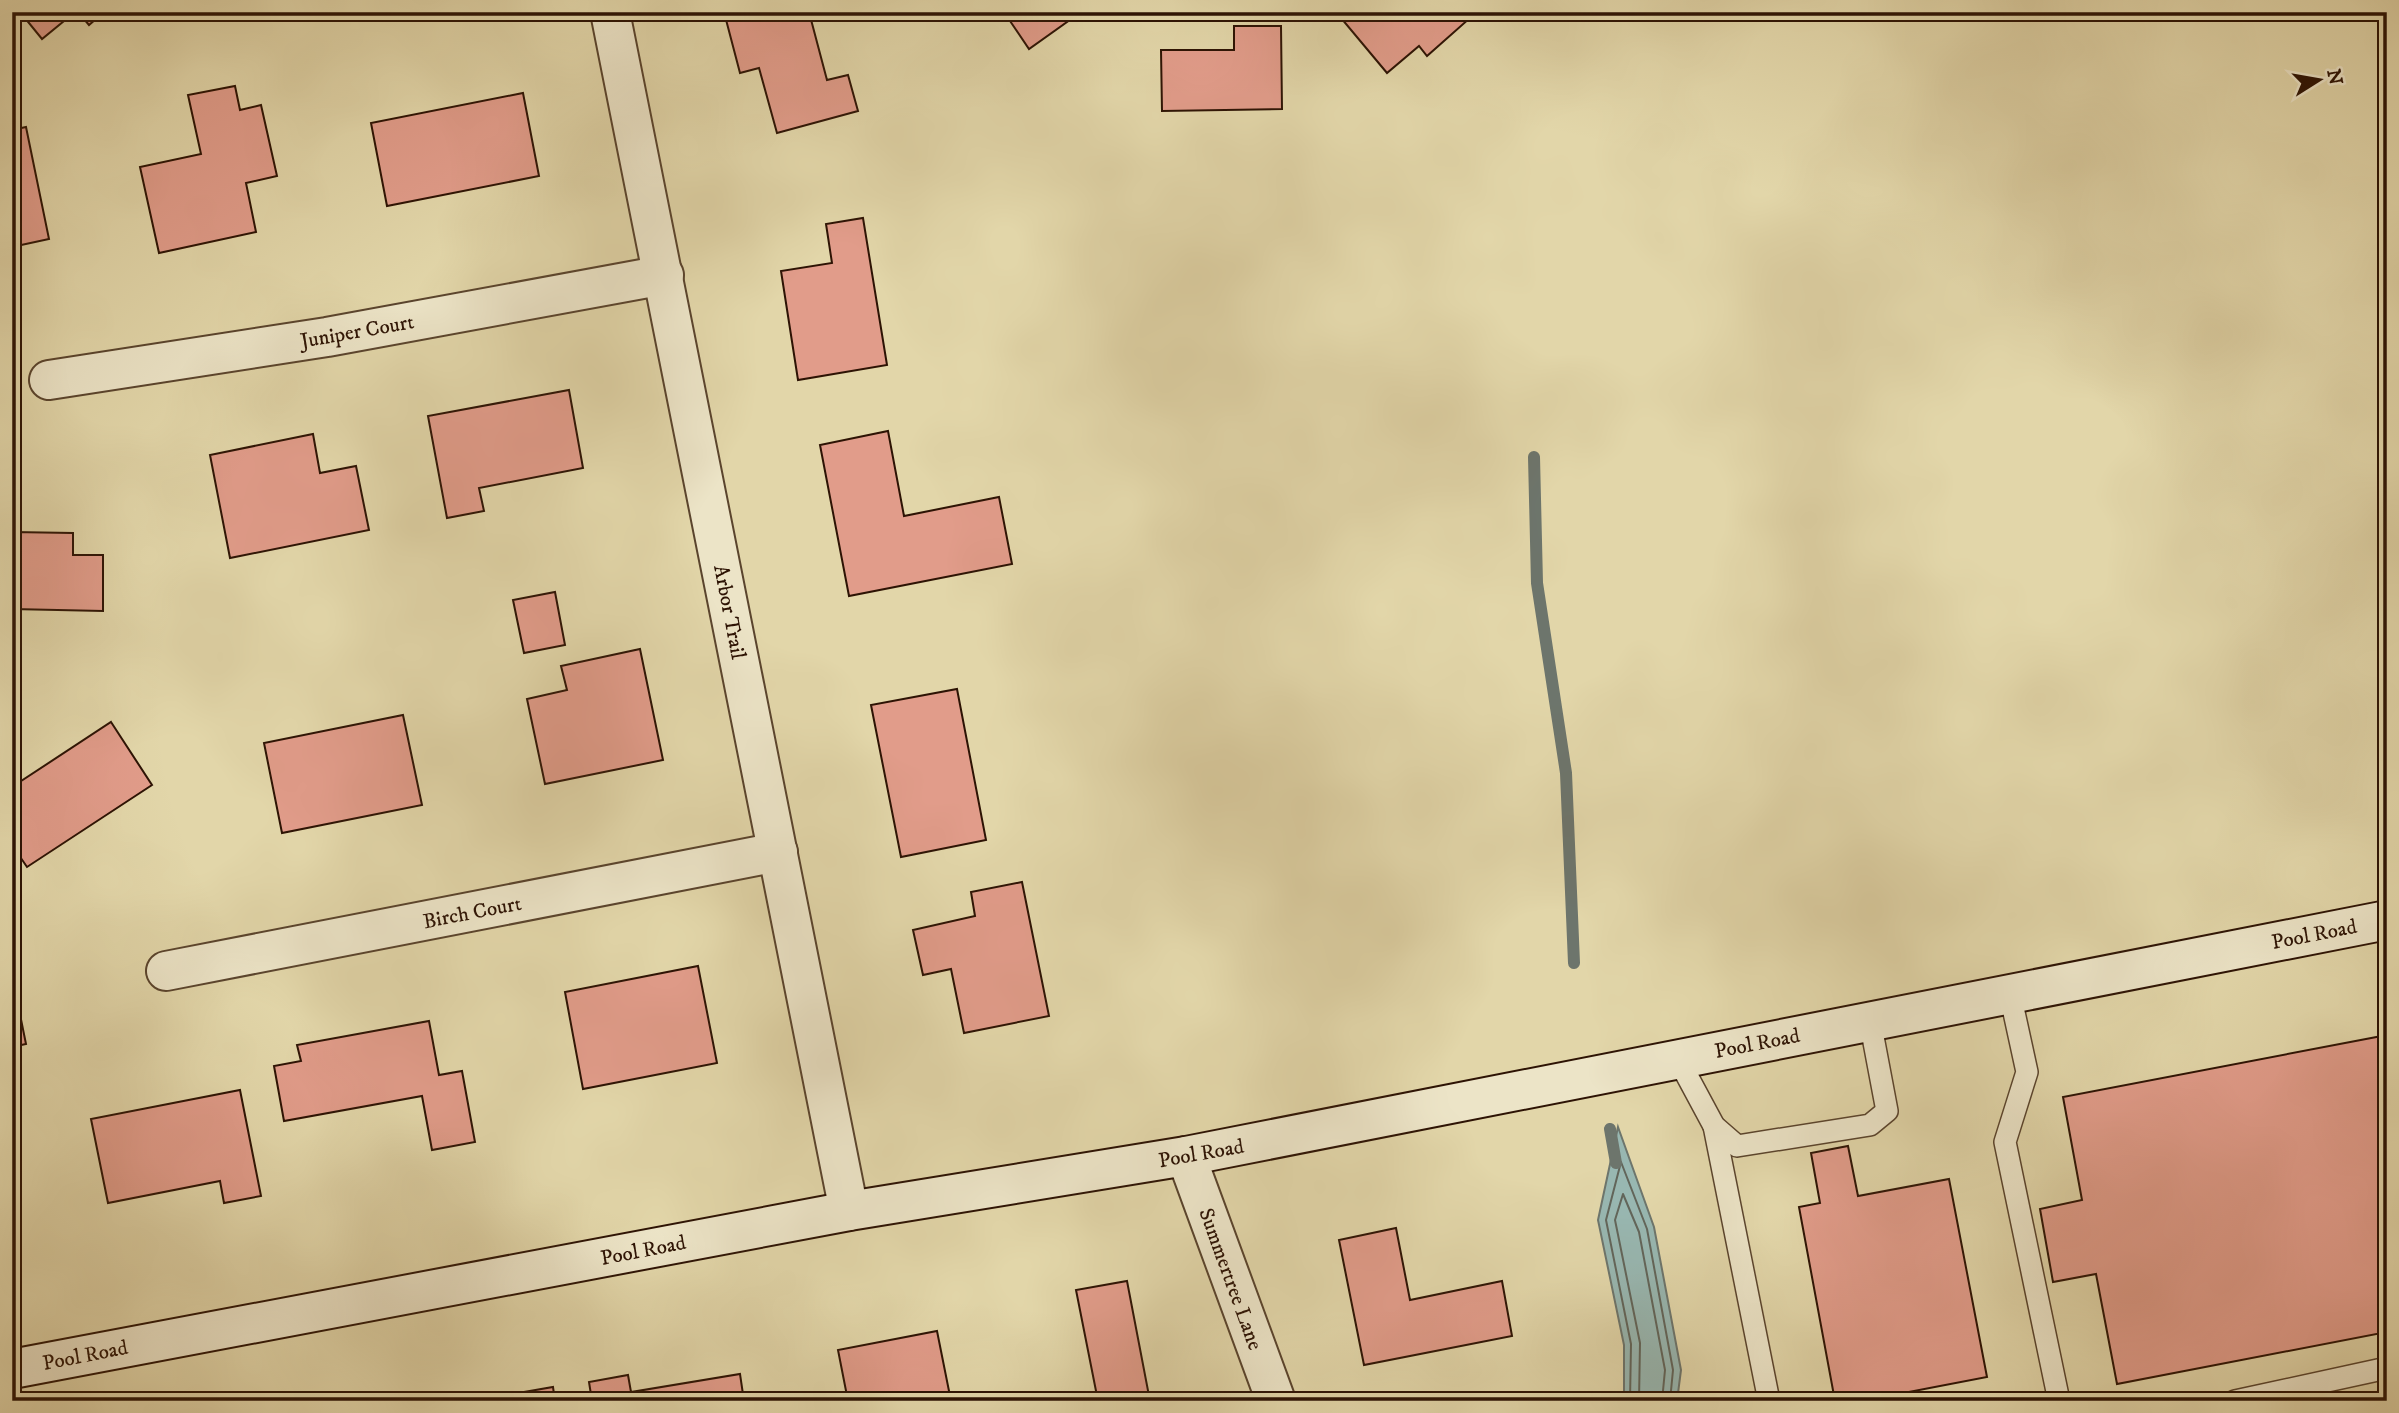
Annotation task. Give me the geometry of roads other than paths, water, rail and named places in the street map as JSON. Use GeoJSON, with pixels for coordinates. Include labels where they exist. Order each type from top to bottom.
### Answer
{"type":"FeatureCollection","features":[{"type":"Feature","properties":{"kind":"street","name":"Arbor Trail"},"geometry":{"type":"LineString","coordinates":[[610,12],[849,1212]]}},
{"type":"Feature","properties":{"kind":"street","name":"Juniper Court"},"geometry":{"type":"LineString","coordinates":[[48,380],[327,337],[664,275]]}},
{"type":"Feature","properties":{"kind":"street","name":"Birch Court"},"geometry":{"type":"LineString","coordinates":[[166,971],[778,852]]}},
{"type":"Feature","properties":{"kind":"street","name":"Pool Road"},"geometry":{"type":"LineString","coordinates":[[12,1369],[849,1212],[1186,1156],[2387,920]]}},
{"type":"Feature","properties":{"kind":"street","name":"Summertree Lane"},"geometry":{"type":"LineString","coordinates":[[1186,1156],[1276,1401]]}},
{"type":"Feature","properties":{"kind":"lane"},"geometry":{"type":"LineString","coordinates":[[2010,994],[2027,1072],[2005,1142],[2059,1401]]}},
{"type":"Feature","properties":{"kind":"lane"},"geometry":{"type":"LineString","coordinates":[[1714,1126],[1737,1146],[1870,1125],[1887,1111],[1870,1021]]}},
{"type":"Feature","properties":{"kind":"lane"},"geometry":{"type":"LineString","coordinates":[[1678,1059],[1714,1126],[1769,1401]]}},
{"type":"Feature","properties":{"kind":"lane"},"geometry":{"type":"LineString","coordinates":[[2235,1401],[2387,1368]]}},
{"type":"Feature","properties":{"kind":"water"},"geometry":{"type":"Polygon","coordinates":[[[1618,1127],[1654,1227],[1681,1370],[1677,1401],[1624,1401],[1624,1345],[1598,1220],[1618,1127]]]}},
{"type":"Feature","properties":{"kind":"waterway"},"geometry":{"type":"LineString","coordinates":[[1534,457],[1537,583],[1566,773],[1574,963]]}},
{"type":"Feature","properties":{"kind":"waterway"},"geometry":{"type":"LineString","coordinates":[[1610,1129],[1616,1163]]}}]}
